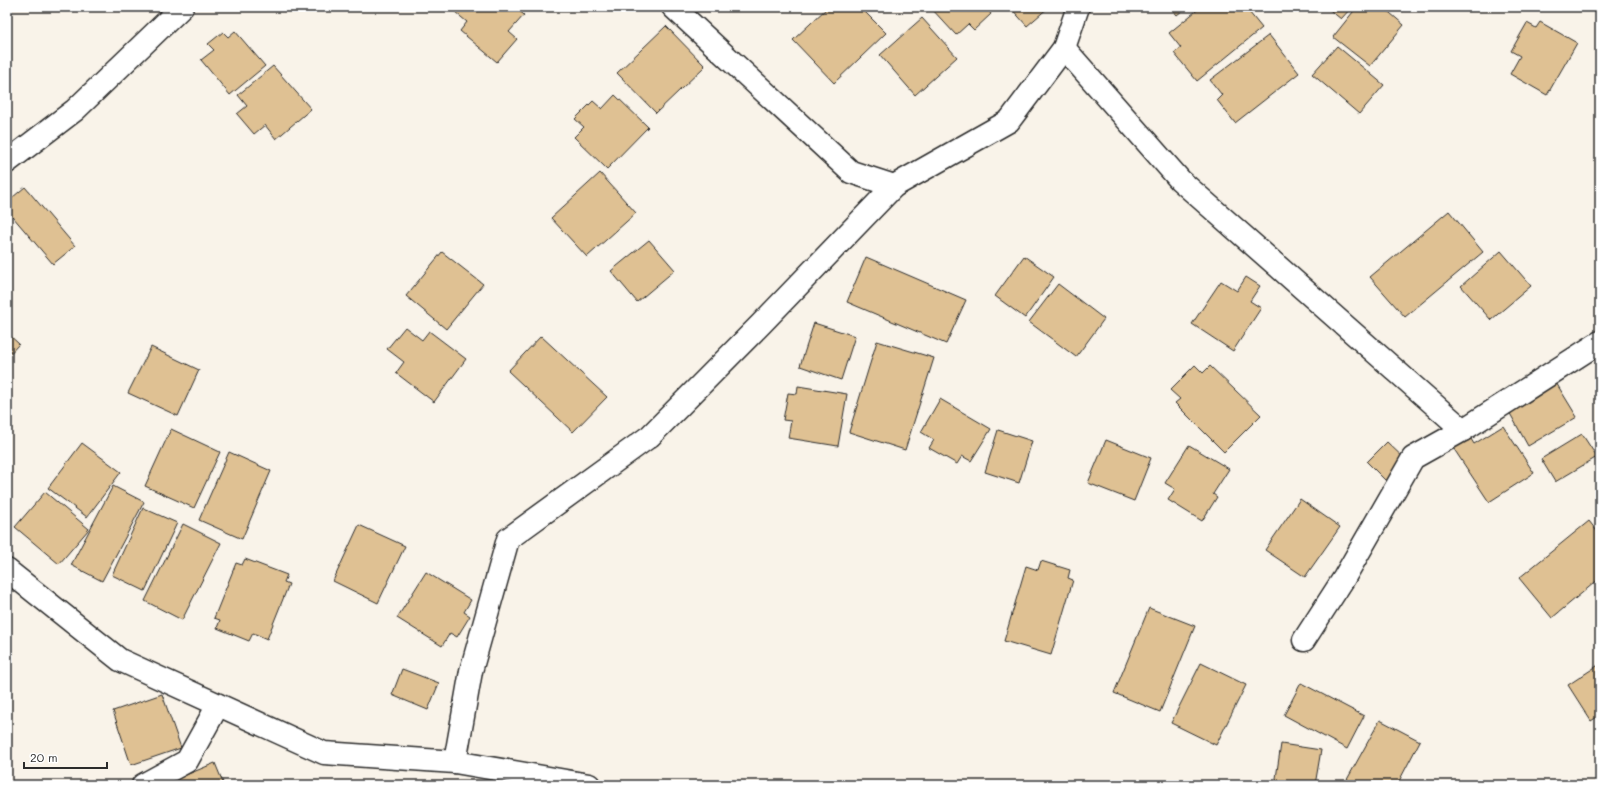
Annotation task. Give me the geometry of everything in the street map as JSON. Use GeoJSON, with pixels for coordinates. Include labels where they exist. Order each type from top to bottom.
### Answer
{"type":"FeatureCollection","features":[{"type":"Feature","properties":{"kind":"street"},"geometry":{"type":"LineString","coordinates":[[7,162],[75,110],[182,7]]}},
{"type":"Feature","properties":{"kind":"street"},"geometry":{"type":"LineString","coordinates":[[673,7],[851,172],[894,186]]}},
{"type":"Feature","properties":{"kind":"street"},"geometry":{"type":"LineString","coordinates":[[455,762],[471,671],[508,539],[650,436],[761,324],[894,186],[1009,121],[1064,48],[1078,7]]}},
{"type":"Feature","properties":{"kind":"street"},"geometry":{"type":"LineString","coordinates":[[1064,48],[1180,180],[1463,430]]}},
{"type":"Feature","properties":{"kind":"street"},"geometry":{"type":"LineString","coordinates":[[1304,640],[1344,578],[1413,458],[1463,430],[1600,342]]}},
{"type":"Feature","properties":{"kind":"street"},"geometry":{"type":"LineString","coordinates":[[7,570],[120,660],[324,753],[455,762],[590,785]]}},
{"type":"Feature","properties":{"kind":"street"},"geometry":{"type":"LineString","coordinates":[[143,785],[187,761],[218,705]]}},
{"type":"Feature","properties":{"kind":"building"},"geometry":{"type":"Polygon","coordinates":[[[449,7],[515,7],[524,15],[509,32],[517,39],[497,62],[460,31],[467,22],[449,7]]]}},
{"type":"Feature","properties":{"kind":"building"},"geometry":{"type":"Polygon","coordinates":[[[828,7],[860,7],[886,33],[834,83],[793,40],[828,7]]]}},
{"type":"Feature","properties":{"kind":"building"},"geometry":{"type":"Polygon","coordinates":[[[930,7],[986,7],[991,14],[974,30],[968,24],[956,35],[930,7]]]}},
{"type":"Feature","properties":{"kind":"building"},"geometry":{"type":"Polygon","coordinates":[[[1010,7],[1049,7],[1027,26],[1010,7]]]}},
{"type":"Feature","properties":{"kind":"building"},"geometry":{"type":"Polygon","coordinates":[[[1170,7],[1187,7],[1177,15],[1170,7]]]}},
{"type":"Feature","properties":{"kind":"building"},"geometry":{"type":"Polygon","coordinates":[[[1201,7],[1245,7],[1262,28],[1197,81],[1174,53],[1181,48],[1169,33],[1201,7]]]}},
{"type":"Feature","properties":{"kind":"building"},"geometry":{"type":"Polygon","coordinates":[[[1326,7],[1352,7],[1341,19],[1326,7]]]}},
{"type":"Feature","properties":{"kind":"building"},"geometry":{"type":"Polygon","coordinates":[[[1357,7],[1383,7],[1404,25],[1370,66],[1333,37],[1357,7]]]}},
{"type":"Feature","properties":{"kind":"building"},"geometry":{"type":"Polygon","coordinates":[[[922,18],[957,57],[915,95],[880,55],[922,18]]]}},
{"type":"Feature","properties":{"kind":"building"},"geometry":{"type":"Polygon","coordinates":[[[1540,22],[1577,43],[1547,95],[1510,74],[1520,56],[1511,51],[1527,23],[1536,28],[1540,22]]]}},
{"type":"Feature","properties":{"kind":"building"},"geometry":{"type":"Polygon","coordinates":[[[666,26],[705,66],[656,113],[617,73],[666,26]]]}},
{"type":"Feature","properties":{"kind":"building"},"geometry":{"type":"Polygon","coordinates":[[[235,31],[265,66],[230,95],[201,60],[214,50],[208,44],[223,32],[228,37],[235,31]]]}},
{"type":"Feature","properties":{"kind":"building"},"geometry":{"type":"Polygon","coordinates":[[[1269,35],[1299,73],[1235,123],[1217,100],[1222,95],[1210,80],[1269,35]]]}},
{"type":"Feature","properties":{"kind":"building"},"geometry":{"type":"Polygon","coordinates":[[[1337,46],[1384,85],[1359,114],[1312,74],[1337,46]]]}},
{"type":"Feature","properties":{"kind":"building"},"geometry":{"type":"Polygon","coordinates":[[[273,66],[311,109],[276,139],[265,125],[254,134],[237,114],[247,106],[238,95],[273,66]]]}},
{"type":"Feature","properties":{"kind":"building"},"geometry":{"type":"Polygon","coordinates":[[[615,95],[648,127],[607,169],[574,137],[584,127],[575,119],[593,101],[602,109],[615,95]]]}},
{"type":"Feature","properties":{"kind":"building"},"geometry":{"type":"Polygon","coordinates":[[[600,173],[636,213],[587,257],[551,218],[600,173]]]}},
{"type":"Feature","properties":{"kind":"building"},"geometry":{"type":"Polygon","coordinates":[[[25,187],[75,246],[53,264],[7,210],[7,202],[25,187]]]}},
{"type":"Feature","properties":{"kind":"building"},"geometry":{"type":"Polygon","coordinates":[[[1449,211],[1483,252],[1405,317],[1370,277],[1449,211]]]}},
{"type":"Feature","properties":{"kind":"building"},"geometry":{"type":"Polygon","coordinates":[[[649,240],[675,270],[637,302],[611,271],[649,240]]]}},
{"type":"Feature","properties":{"kind":"building"},"geometry":{"type":"Polygon","coordinates":[[[1501,251],[1531,286],[1491,320],[1461,286],[1501,251]]]}},
{"type":"Feature","properties":{"kind":"building"},"geometry":{"type":"Polygon","coordinates":[[[442,252],[483,284],[446,329],[406,296],[442,252]]]}},
{"type":"Feature","properties":{"kind":"building"},"geometry":{"type":"Polygon","coordinates":[[[1024,256],[1054,277],[1025,318],[995,296],[1024,256]]]}},
{"type":"Feature","properties":{"kind":"building"},"geometry":{"type":"Polygon","coordinates":[[[866,257],[966,300],[946,344],[847,302],[866,257]]]}},
{"type":"Feature","properties":{"kind":"building"},"geometry":{"type":"Polygon","coordinates":[[[1246,277],[1260,286],[1250,301],[1261,308],[1233,351],[1192,324],[1221,281],[1237,291],[1246,277]]]}},
{"type":"Feature","properties":{"kind":"building"},"geometry":{"type":"Polygon","coordinates":[[[1058,284],[1104,319],[1076,357],[1029,322],[1058,284]]]}},
{"type":"Feature","properties":{"kind":"building"},"geometry":{"type":"Polygon","coordinates":[[[814,323],[855,336],[841,380],[800,366],[814,323]]]}},
{"type":"Feature","properties":{"kind":"building"},"geometry":{"type":"Polygon","coordinates":[[[405,327],[422,340],[429,331],[466,359],[434,402],[396,373],[404,362],[387,349],[405,327]]]}},
{"type":"Feature","properties":{"kind":"building"},"geometry":{"type":"Polygon","coordinates":[[[7,333],[19,344],[7,357],[7,333]]]}},
{"type":"Feature","properties":{"kind":"building"},"geometry":{"type":"Polygon","coordinates":[[[541,336],[607,397],[573,432],[508,371],[541,336]]]}},
{"type":"Feature","properties":{"kind":"building"},"geometry":{"type":"Polygon","coordinates":[[[877,341],[934,358],[905,450],[849,432],[877,341]]]}},
{"type":"Feature","properties":{"kind":"building"},"geometry":{"type":"Polygon","coordinates":[[[151,347],[199,370],[178,416],[128,393],[151,347]]]}},
{"type":"Feature","properties":{"kind":"building"},"geometry":{"type":"Polygon","coordinates":[[[1195,365],[1203,373],[1210,366],[1261,415],[1224,452],[1175,403],[1180,399],[1170,390],[1195,365]]]}},
{"type":"Feature","properties":{"kind":"building"},"geometry":{"type":"Polygon","coordinates":[[[1555,381],[1577,417],[1528,446],[1507,408],[1555,381]]]}},
{"type":"Feature","properties":{"kind":"building"},"geometry":{"type":"Polygon","coordinates":[[[798,386],[847,394],[838,446],[788,438],[791,421],[783,420],[788,393],[797,394],[798,386]]]}},
{"type":"Feature","properties":{"kind":"building"},"geometry":{"type":"Polygon","coordinates":[[[940,399],[991,429],[971,461],[962,456],[957,464],[929,448],[934,440],[921,432],[940,399]]]}},
{"type":"Feature","properties":{"kind":"building"},"geometry":{"type":"Polygon","coordinates":[[[1503,426],[1534,473],[1489,502],[1448,440],[1465,429],[1474,444],[1503,426]]]}},
{"type":"Feature","properties":{"kind":"building"},"geometry":{"type":"Polygon","coordinates":[[[171,429],[220,452],[194,508],[145,486],[171,429]]]}},
{"type":"Feature","properties":{"kind":"building"},"geometry":{"type":"Polygon","coordinates":[[[998,430],[1032,441],[1019,483],[985,472],[998,430]]]}},
{"type":"Feature","properties":{"kind":"building"},"geometry":{"type":"Polygon","coordinates":[[[1582,434],[1597,457],[1555,482],[1541,459],[1582,434]]]}},
{"type":"Feature","properties":{"kind":"building"},"geometry":{"type":"Polygon","coordinates":[[[1106,440],[1151,458],[1134,501],[1088,483],[1106,440]]]}},
{"type":"Feature","properties":{"kind":"building"},"geometry":{"type":"Polygon","coordinates":[[[1387,442],[1408,462],[1387,482],[1367,462],[1387,442]]]}},
{"type":"Feature","properties":{"kind":"building"},"geometry":{"type":"Polygon","coordinates":[[[82,443],[121,472],[87,517],[48,488],[82,443]]]}},
{"type":"Feature","properties":{"kind":"building"},"geometry":{"type":"Polygon","coordinates":[[[1189,445],[1229,469],[1213,494],[1217,497],[1202,521],[1168,500],[1175,489],[1165,483],[1189,445]]]}},
{"type":"Feature","properties":{"kind":"building"},"geometry":{"type":"Polygon","coordinates":[[[229,452],[271,471],[242,539],[199,520],[229,452]]]}},
{"type":"Feature","properties":{"kind":"building"},"geometry":{"type":"Polygon","coordinates":[[[113,486],[144,502],[102,581],[71,565],[113,486]]]}},
{"type":"Feature","properties":{"kind":"building"},"geometry":{"type":"Polygon","coordinates":[[[45,492],[89,529],[59,564],[15,527],[45,492]]]}},
{"type":"Feature","properties":{"kind":"building"},"geometry":{"type":"Polygon","coordinates":[[[1300,499],[1340,527],[1305,577],[1265,550],[1300,499]]]}},
{"type":"Feature","properties":{"kind":"building"},"geometry":{"type":"Polygon","coordinates":[[[143,508],[177,523],[145,591],[112,575],[143,508]]]}},
{"type":"Feature","properties":{"kind":"building"},"geometry":{"type":"Polygon","coordinates":[[[1589,521],[1600,535],[1600,578],[1552,618],[1519,578],[1589,521]]]}},
{"type":"Feature","properties":{"kind":"building"},"geometry":{"type":"Polygon","coordinates":[[[183,524],[221,543],[182,620],[145,601],[183,524]]]}},
{"type":"Feature","properties":{"kind":"building"},"geometry":{"type":"Polygon","coordinates":[[[359,525],[405,546],[378,603],[333,581],[359,525]]]}},
{"type":"Feature","properties":{"kind":"building"},"geometry":{"type":"Polygon","coordinates":[[[245,559],[287,575],[284,582],[289,584],[267,639],[253,633],[249,641],[217,628],[220,620],[214,618],[236,563],[242,565],[245,559]]]}},
{"type":"Feature","properties":{"kind":"building"},"geometry":{"type":"Polygon","coordinates":[[[1041,561],[1070,570],[1068,578],[1073,580],[1051,655],[1004,641],[1026,566],[1038,570],[1041,561]]]}},
{"type":"Feature","properties":{"kind":"building"},"geometry":{"type":"Polygon","coordinates":[[[426,572],[471,600],[464,612],[470,616],[457,637],[450,633],[442,646],[397,618],[426,572]]]}},
{"type":"Feature","properties":{"kind":"building"},"geometry":{"type":"Polygon","coordinates":[[[1149,608],[1195,626],[1160,712],[1114,693],[1149,608]]]}},
{"type":"Feature","properties":{"kind":"building"},"geometry":{"type":"Polygon","coordinates":[[[1201,663],[1246,685],[1216,745],[1171,723],[1201,663]]]}},
{"type":"Feature","properties":{"kind":"building"},"geometry":{"type":"Polygon","coordinates":[[[1600,664],[1600,715],[1591,721],[1568,685],[1600,664]]]}},
{"type":"Feature","properties":{"kind":"building"},"geometry":{"type":"Polygon","coordinates":[[[402,669],[439,683],[428,710],[392,695],[402,669]]]}},
{"type":"Feature","properties":{"kind":"building"},"geometry":{"type":"Polygon","coordinates":[[[1301,683],[1364,716],[1347,749],[1284,715],[1301,683]]]}},
{"type":"Feature","properties":{"kind":"building"},"geometry":{"type":"Polygon","coordinates":[[[162,694],[181,748],[131,765],[113,711],[162,694]]]}},
{"type":"Feature","properties":{"kind":"building"},"geometry":{"type":"Polygon","coordinates":[[[1380,720],[1420,741],[1397,785],[1344,785],[1380,720]]]}},
{"type":"Feature","properties":{"kind":"building"},"geometry":{"type":"Polygon","coordinates":[[[1281,744],[1321,750],[1315,785],[1275,785],[1281,744]]]}},
{"type":"Feature","properties":{"kind":"building"},"geometry":{"type":"Polygon","coordinates":[[[215,763],[224,785],[164,785],[164,784],[215,763]]]}}]}
